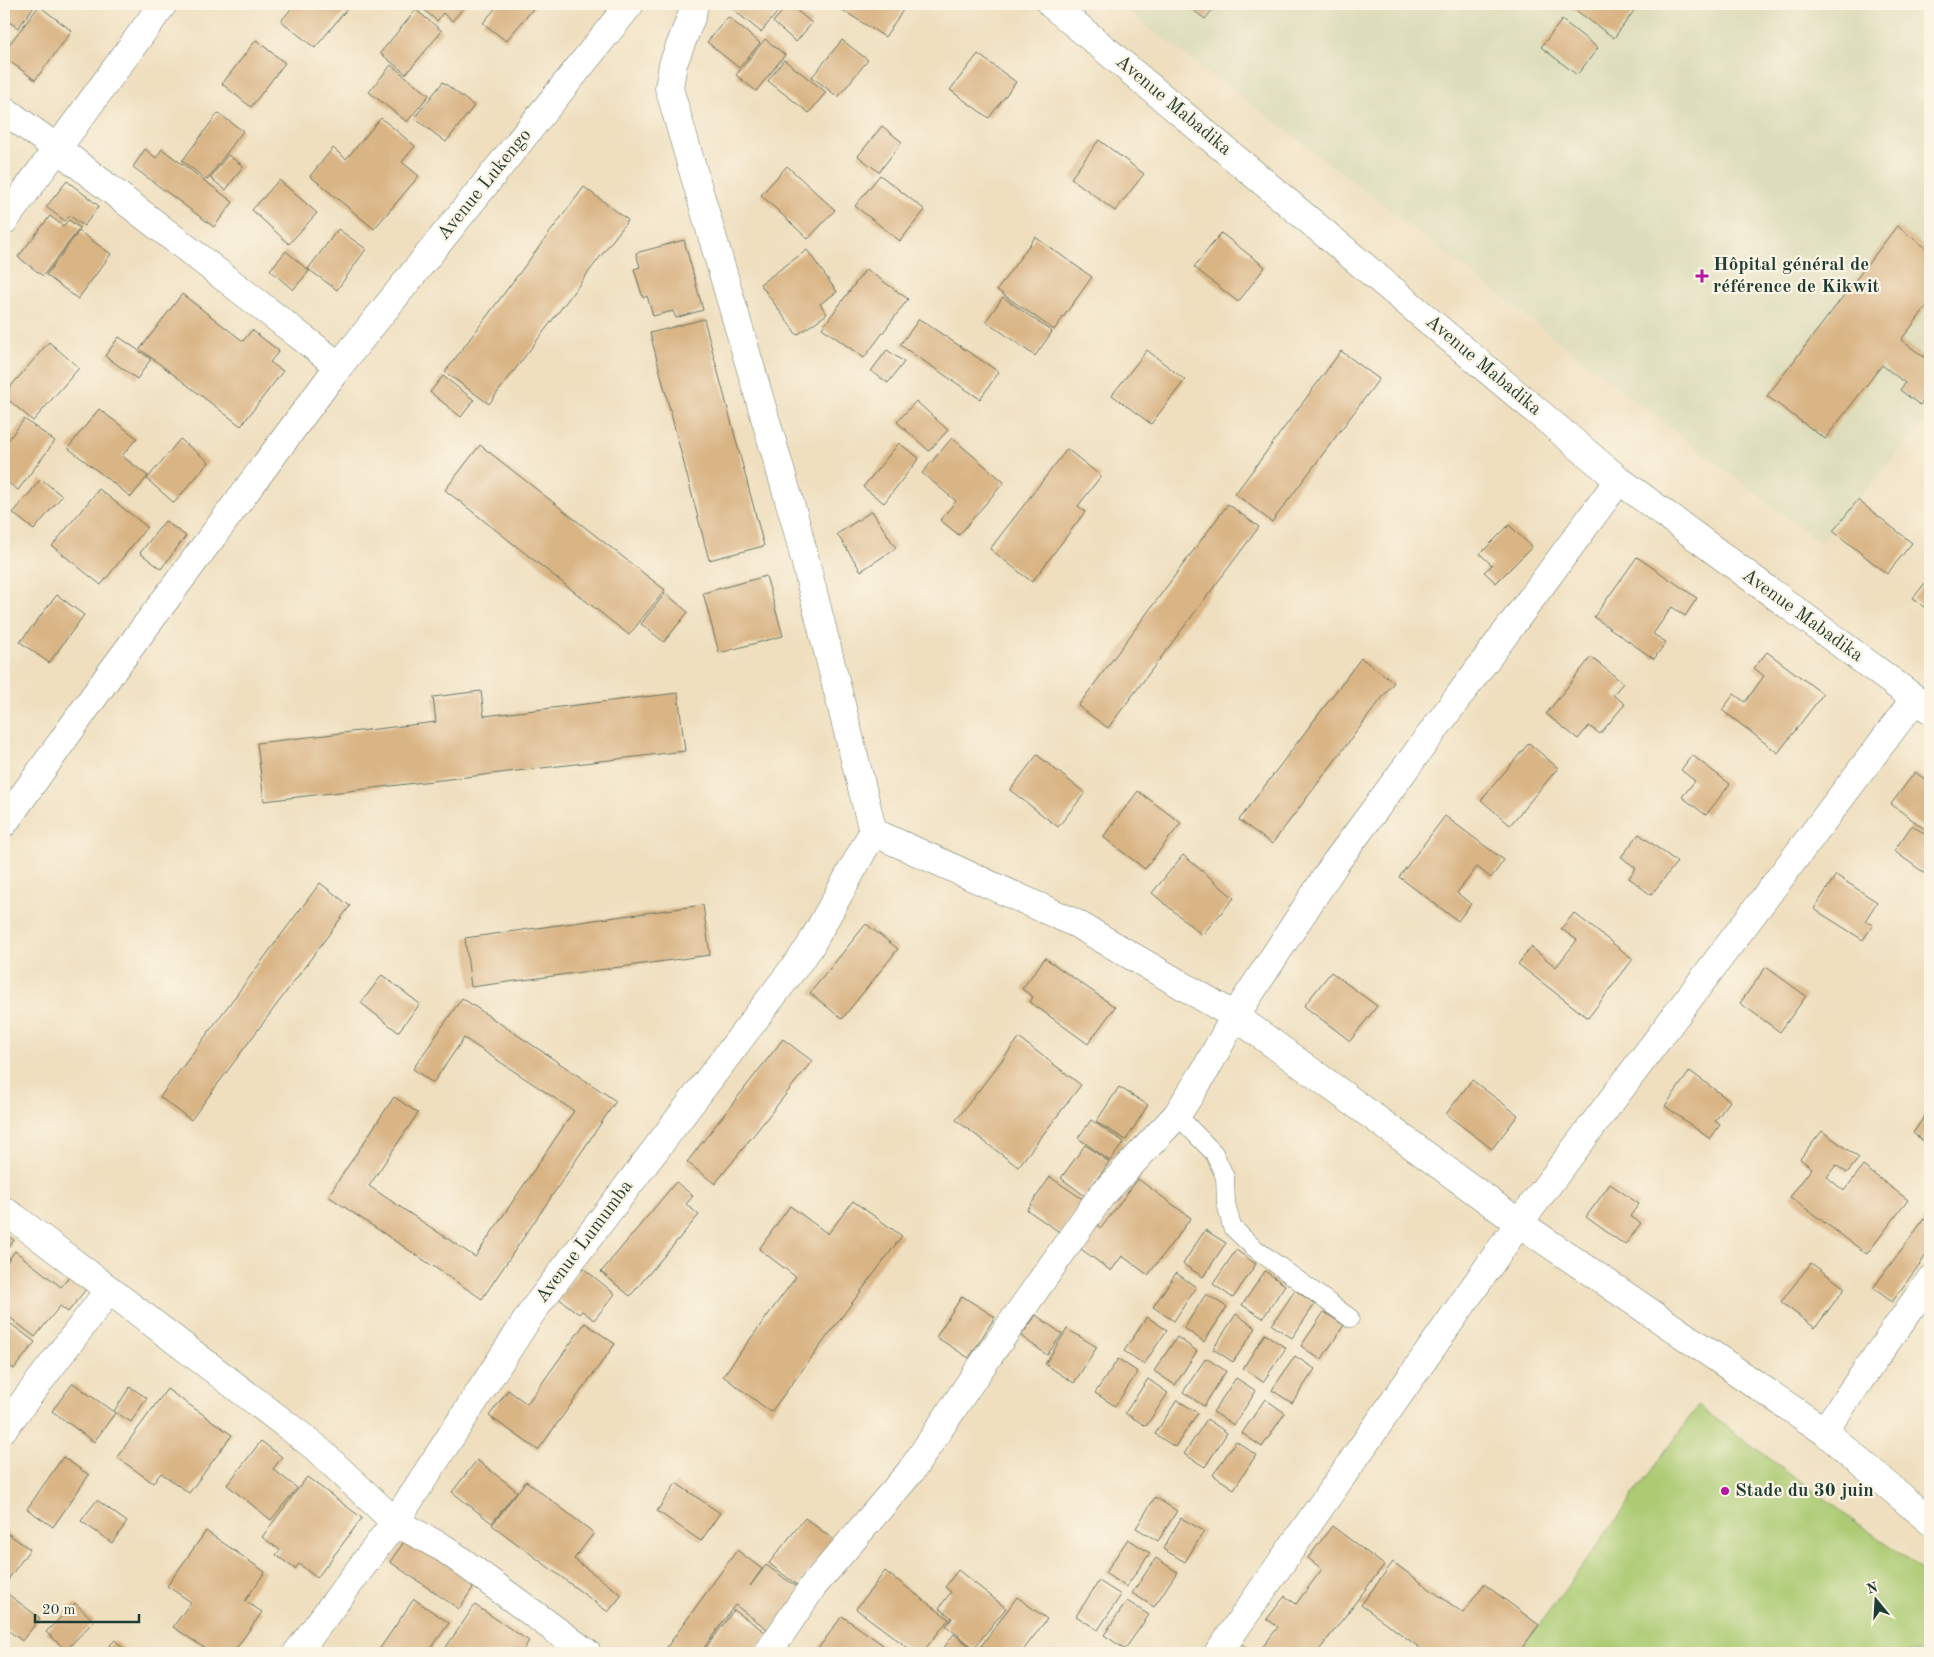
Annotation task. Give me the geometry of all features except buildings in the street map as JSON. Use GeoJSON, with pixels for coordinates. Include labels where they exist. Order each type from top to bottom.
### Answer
{"type":"FeatureCollection","features":[{"type":"Feature","properties":{"kind":"street"},"geometry":{"type":"LineString","coordinates":[[4,221],[163,4]]}},
{"type":"Feature","properties":{"kind":"street","name":"Avenue Lukengo"},"geometry":{"type":"LineString","coordinates":[[4,823],[110,674],[339,366],[630,4]]}},
{"type":"Feature","properties":{"kind":"street"},"geometry":{"type":"LineString","coordinates":[[694,4],[692,15],[673,64],[669,88],[796,524],[872,832],[1074,923],[1235,1016],[1519,1223],[1824,1431],[1930,1521]]}},
{"type":"Feature","properties":{"kind":"street","name":"Avenue Mabadika"},"geometry":{"type":"LineString","coordinates":[[1051,4],[1619,480],[1923,704]]}},
{"type":"Feature","properties":{"kind":"street"},"geometry":{"type":"LineString","coordinates":[[4,110],[58,149],[339,366]]}},
{"type":"Feature","properties":{"kind":"street"},"geometry":{"type":"LineString","coordinates":[[768,1653],[813,1586],[911,1471],[974,1377],[1101,1196],[1177,1116],[1206,1069],[1235,1016],[1336,862],[1619,480]]}},
{"type":"Feature","properties":{"kind":"street"},"geometry":{"type":"LineString","coordinates":[[1218,1653],[1519,1223],[1923,704]]}},
{"type":"Feature","properties":{"kind":"street","name":"Avenue Lumumba"},"geometry":{"type":"LineString","coordinates":[[297,1653],[395,1522],[534,1308],[809,948],[872,832]]}},
{"type":"Feature","properties":{"kind":"street"},"geometry":{"type":"LineString","coordinates":[[4,1211],[314,1446],[395,1522],[445,1549],[587,1653]]}},
{"type":"Feature","properties":{"kind":"street"},"geometry":{"type":"LineString","coordinates":[[1824,1431],[1930,1280]]}},
{"type":"Feature","properties":{"kind":"street"},"geometry":{"type":"LineString","coordinates":[[4,1428],[109,1290]]}},
{"type":"Feature","properties":{"kind":"lane"},"geometry":{"type":"LineString","coordinates":[[1177,1116],[1214,1153],[1225,1177],[1226,1203],[1232,1227],[1253,1247],[1350,1318]]}},
{"type":"Feature","properties":{"kind":"shaded area","name":"Hôpital général de référence de Kikwit"},"geometry":{"type":"Polygon","coordinates":[[[1117,4],[1930,4],[1930,415],[1820,543],[1294,136],[1117,4]]]}},
{"type":"Feature","properties":{"kind":"green space","name":"Stade du 30 juin"},"geometry":{"type":"Polygon","coordinates":[[[1698,1406],[1930,1576],[1930,1653],[1519,1653],[1698,1406]]]}},
{"type":"Feature","properties":{"kind":"place","name":"Hôpital général de référence de Kikwit"},"geometry":{"type":"Point","coordinates":[1702,276]}},
{"type":"Feature","properties":{"kind":"place","name":"Stade du 30 juin"},"geometry":{"type":"Point","coordinates":[1725,1491]}}]}
